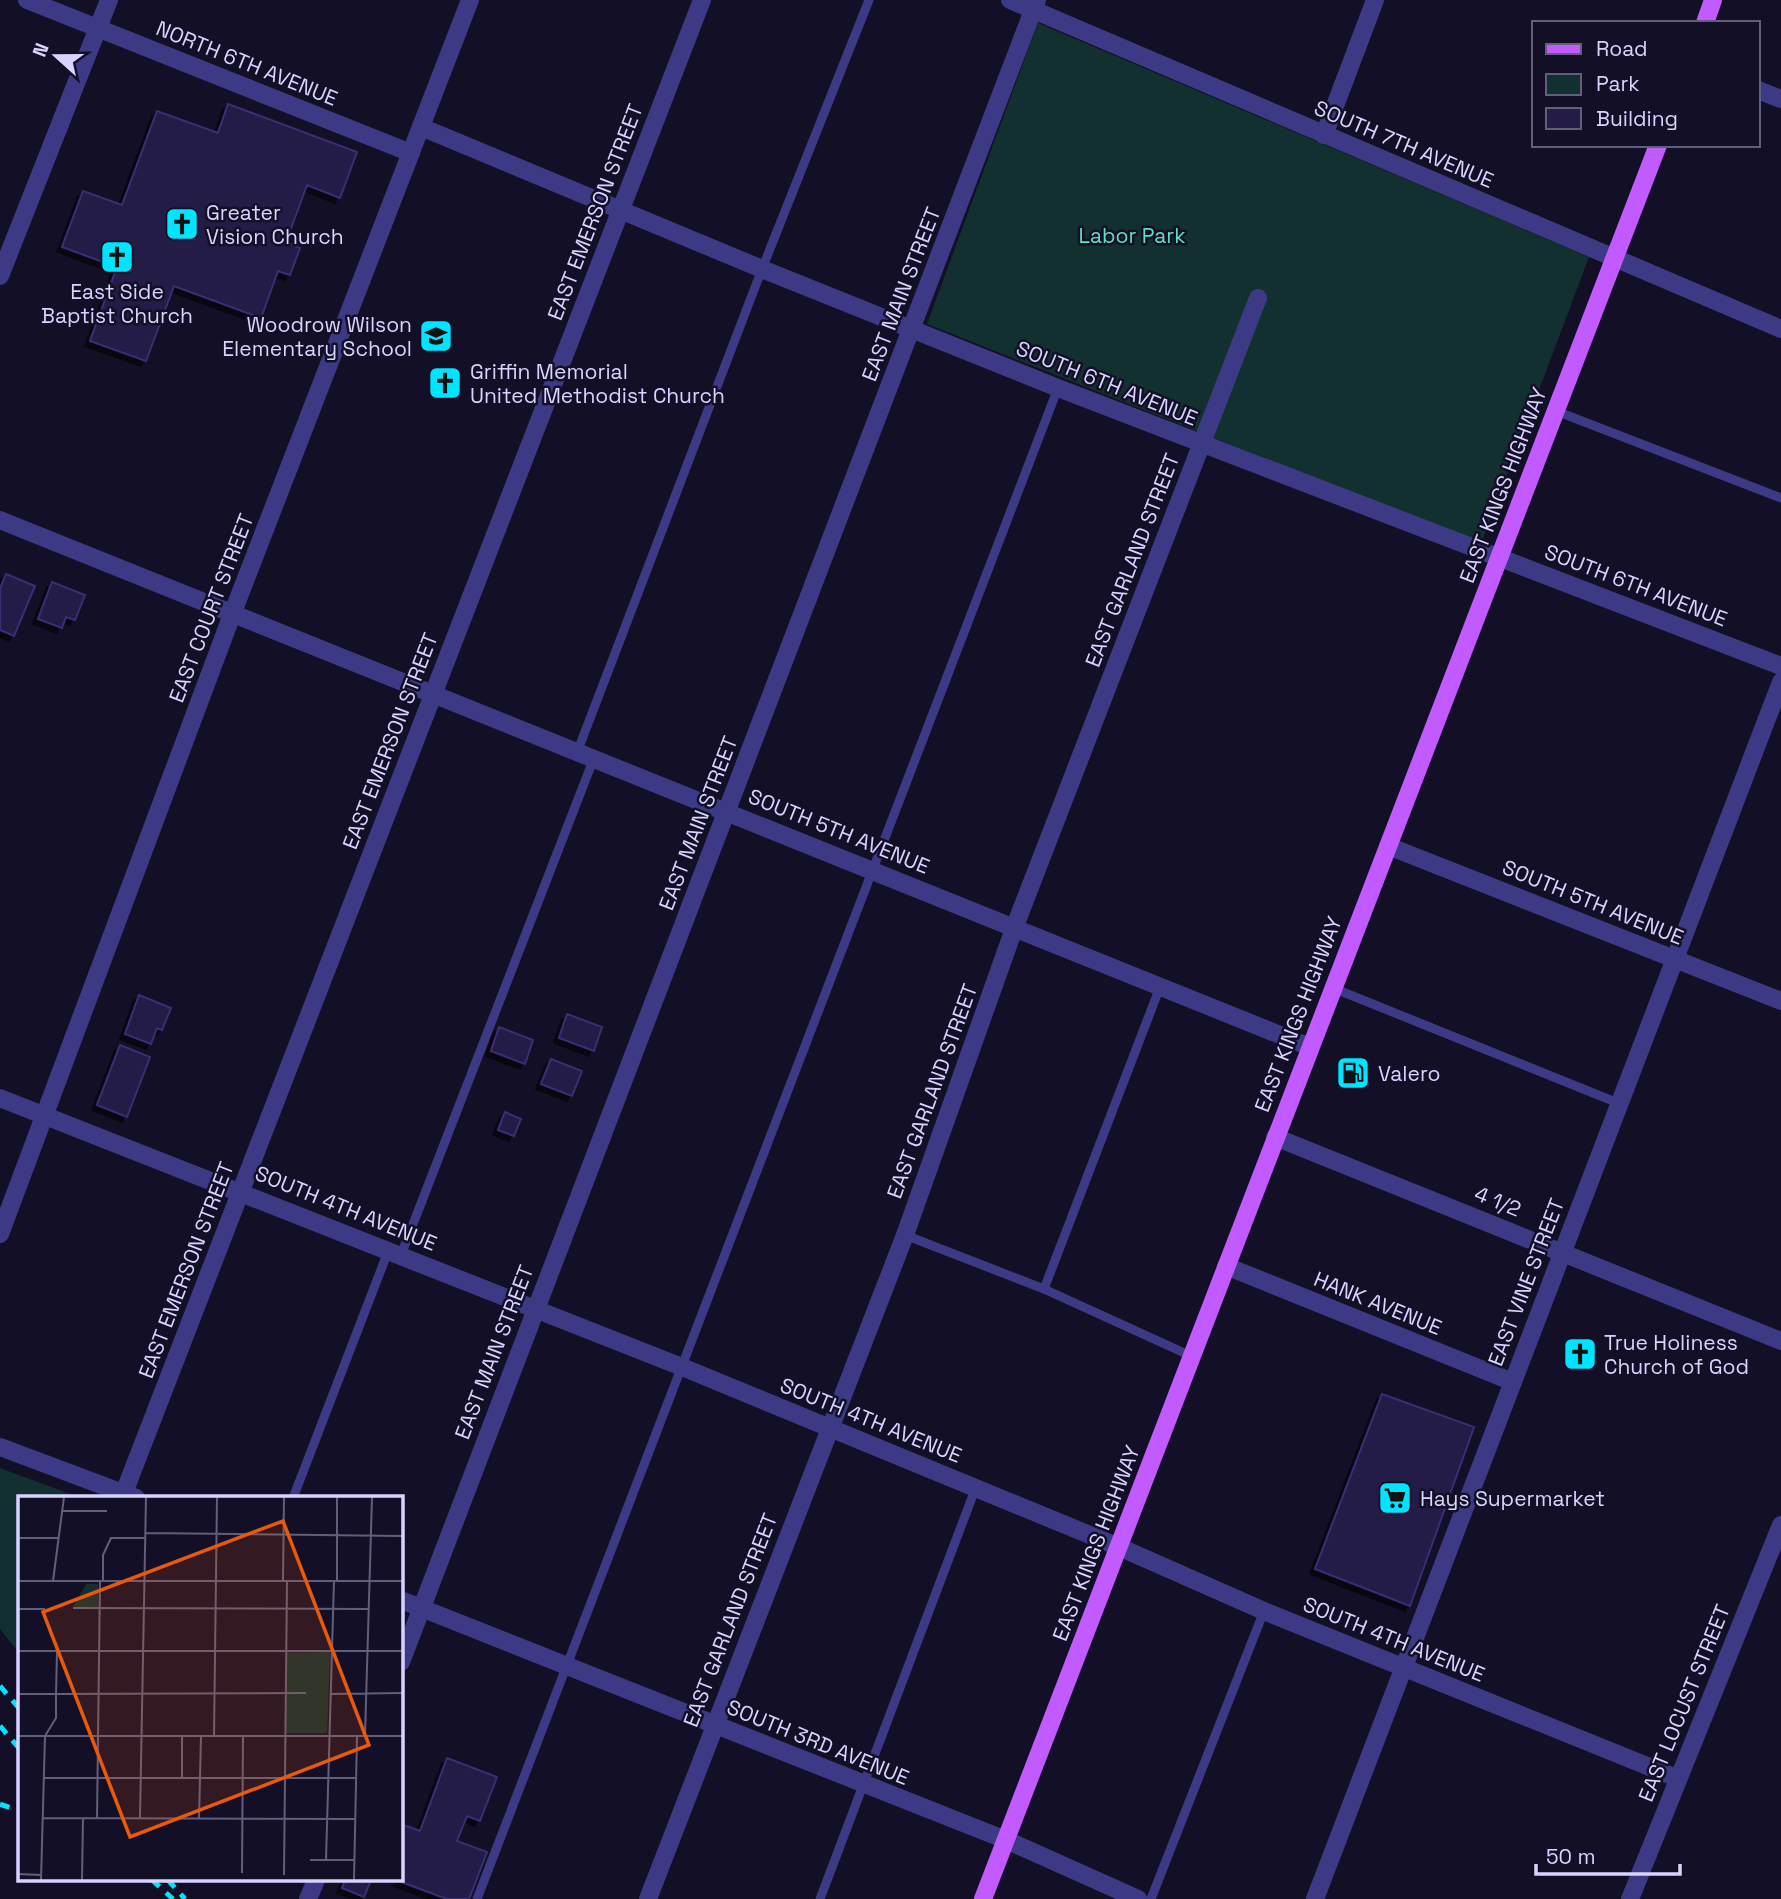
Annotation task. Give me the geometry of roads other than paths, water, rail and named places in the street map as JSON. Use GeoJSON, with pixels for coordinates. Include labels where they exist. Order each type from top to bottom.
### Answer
{"type":"FeatureCollection","features":[{"type":"Feature","properties":{"kind":"main road"},"geometry":{"type":"LineString","coordinates":[[1705,21],[1712,0]]}},
{"type":"Feature","properties":{"kind":"main road","name":"EAST KINGS HIGHWAY"},"geometry":{"type":"LineString","coordinates":[[984,1899],[1657,147]]}},
{"type":"Feature","properties":{"kind":"street","name":"NORTH 6TH AVENUE"},"geometry":{"type":"LineString","coordinates":[[27,0],[411,153]]}},
{"type":"Feature","properties":{"kind":"street"},"geometry":{"type":"LineString","coordinates":[[0,276],[109,0]]}},
{"type":"Feature","properties":{"kind":"street","name":"EAST COURT STREET"},"geometry":{"type":"LineString","coordinates":[[0,1234],[233,612],[470,0]]}},
{"type":"Feature","properties":{"kind":"street","name":"EAST EMERSON STREET"},"geometry":{"type":"LineString","coordinates":[[127,1496],[241,1191],[702,0]]}},
{"type":"Feature","properties":{"kind":"street","name":"SOUTH 7TH AVENUE"},"geometry":{"type":"LineString","coordinates":[[1010,0],[1035,5],[1324,135],[1781,329]]}},
{"type":"Feature","properties":{"kind":"street"},"geometry":{"type":"LineString","coordinates":[[1324,135],[1375,0]]}},
{"type":"Feature","properties":{"kind":"street","name":"EAST MAIN STREET"},"geometry":{"type":"LineString","coordinates":[[402,1659],[1035,5]]}},
{"type":"Feature","properties":{"kind":"street"},"geometry":{"type":"LineString","coordinates":[[1760,91],[1781,99]]}},
{"type":"Feature","properties":{"kind":"street","name":"SOUTH 6TH AVENUE"},"geometry":{"type":"LineString","coordinates":[[421,127],[621,208],[762,270],[1058,388],[1473,550],[1499,556],[1781,666]]}},
{"type":"Feature","properties":{"kind":"street","name":"EAST GARLAND STREET"},"geometry":{"type":"LineString","coordinates":[[648,1899],[827,1429],[905,1235],[1015,926],[1258,298]]}},
{"type":"Feature","properties":{"kind":"street","name":"SOUTH 5TH AVENUE"},"geometry":{"type":"LineString","coordinates":[[0,520],[587,753],[1310,1047]]}},
{"type":"Feature","properties":{"kind":"street","name":"EAST VINE STREET"},"geometry":{"type":"LineString","coordinates":[[1315,1899],[1781,682]]}},
{"type":"Feature","properties":{"kind":"street","name":"SOUTH 5TH AVENUE"},"geometry":{"type":"LineString","coordinates":[[1388,846],[1781,1001]]}},
{"type":"Feature","properties":{"kind":"street","name":"SOUTH 4TH AVENUE"},"geometry":{"type":"LineString","coordinates":[[0,1098],[682,1367],[827,1429],[976,1487],[1264,1611],[1677,1778]]}},
{"type":"Feature","properties":{"kind":"street","name":"4 1/2"},"geometry":{"type":"LineString","coordinates":[[1275,1137],[1781,1341]]}},
{"type":"Feature","properties":{"kind":"street","name":"HANK AVENUE"},"geometry":{"type":"LineString","coordinates":[[1226,1266],[1513,1382]]}},
{"type":"Feature","properties":{"kind":"street"},"geometry":{"type":"LineString","coordinates":[[0,1447],[124,1496]]}},
{"type":"Feature","properties":{"kind":"street","name":"EAST LOCUST STREET"},"geometry":{"type":"LineString","coordinates":[[1630,1899],[1781,1525]]}},
{"type":"Feature","properties":{"kind":"street","name":"SOUTH 3RD AVENUE"},"geometry":{"type":"LineString","coordinates":[[402,1600],[863,1786],[1006,1840],[1139,1899]]}},
{"type":"Feature","properties":{"kind":"street"},"geometry":{"type":"LineString","coordinates":[[308,1899],[315,1882]]}},
{"type":"Feature","properties":{"kind":"lane"},"geometry":{"type":"LineString","coordinates":[[294,1496],[395,1252],[587,753],[762,270],[869,0]]}},
{"type":"Feature","properties":{"kind":"lane"},"geometry":{"type":"LineString","coordinates":[[477,1899],[1058,388]]}},
{"type":"Feature","properties":{"kind":"lane"},"geometry":{"type":"LineString","coordinates":[[1556,411],[1781,498]]}},
{"type":"Feature","properties":{"kind":"lane"},"geometry":{"type":"LineString","coordinates":[[1044,1289],[1160,987]]}},
{"type":"Feature","properties":{"kind":"lane"},"geometry":{"type":"LineString","coordinates":[[1332,988],[1618,1103]]}},
{"type":"Feature","properties":{"kind":"lane"},"geometry":{"type":"LineString","coordinates":[[905,1235],[1044,1289],[1192,1356]]}},
{"type":"Feature","properties":{"kind":"lane"},"geometry":{"type":"LineString","coordinates":[[820,1899],[976,1487]]}},
{"type":"Feature","properties":{"kind":"lane"},"geometry":{"type":"LineString","coordinates":[[1151,1899],[1264,1611]]}},
{"type":"Feature","properties":{"kind":"railway"},"geometry":{"type":"LineString","coordinates":[[0,1686],[18,1707]]}},
{"type":"Feature","properties":{"kind":"railway"},"geometry":{"type":"LineString","coordinates":[[0,1726],[18,1747]]}},
{"type":"Feature","properties":{"kind":"railway"},"geometry":{"type":"LineString","coordinates":[[0,1804],[18,1811]]}},
{"type":"Feature","properties":{"kind":"railway"},"geometry":{"type":"LineString","coordinates":[[154,1882],[173,1899]]}},
{"type":"Feature","properties":{"kind":"railway"},"geometry":{"type":"LineString","coordinates":[[170,1882],[185,1899]]}},
{"type":"Feature","properties":{"kind":"place","name":"Greater Vision Church"},"geometry":{"type":"Point","coordinates":[182,224]}},
{"type":"Feature","properties":{"kind":"place","name":"East Side Baptist Church"},"geometry":{"type":"Point","coordinates":[117,257]}},
{"type":"Feature","properties":{"kind":"place","name":"Woodrow Wilson Elementary School"},"geometry":{"type":"Point","coordinates":[436,336]}},
{"type":"Feature","properties":{"kind":"place","name":"Griffin Memorial United Methodist Church"},"geometry":{"type":"Point","coordinates":[445,383]}},
{"type":"Feature","properties":{"kind":"place","name":"Valero"},"geometry":{"type":"Point","coordinates":[1353,1073]}},
{"type":"Feature","properties":{"kind":"place","name":"True Holiness Church of God"},"geometry":{"type":"Point","coordinates":[1580,1354]}},
{"type":"Feature","properties":{"kind":"place","name":"Hays Supermarket"},"geometry":{"type":"Point","coordinates":[1395,1498]}},
{"type":"Feature","properties":{"kind":"park label","name":"Labor Park"},"geometry":{"type":"Point","coordinates":[1132,235]}}]}
